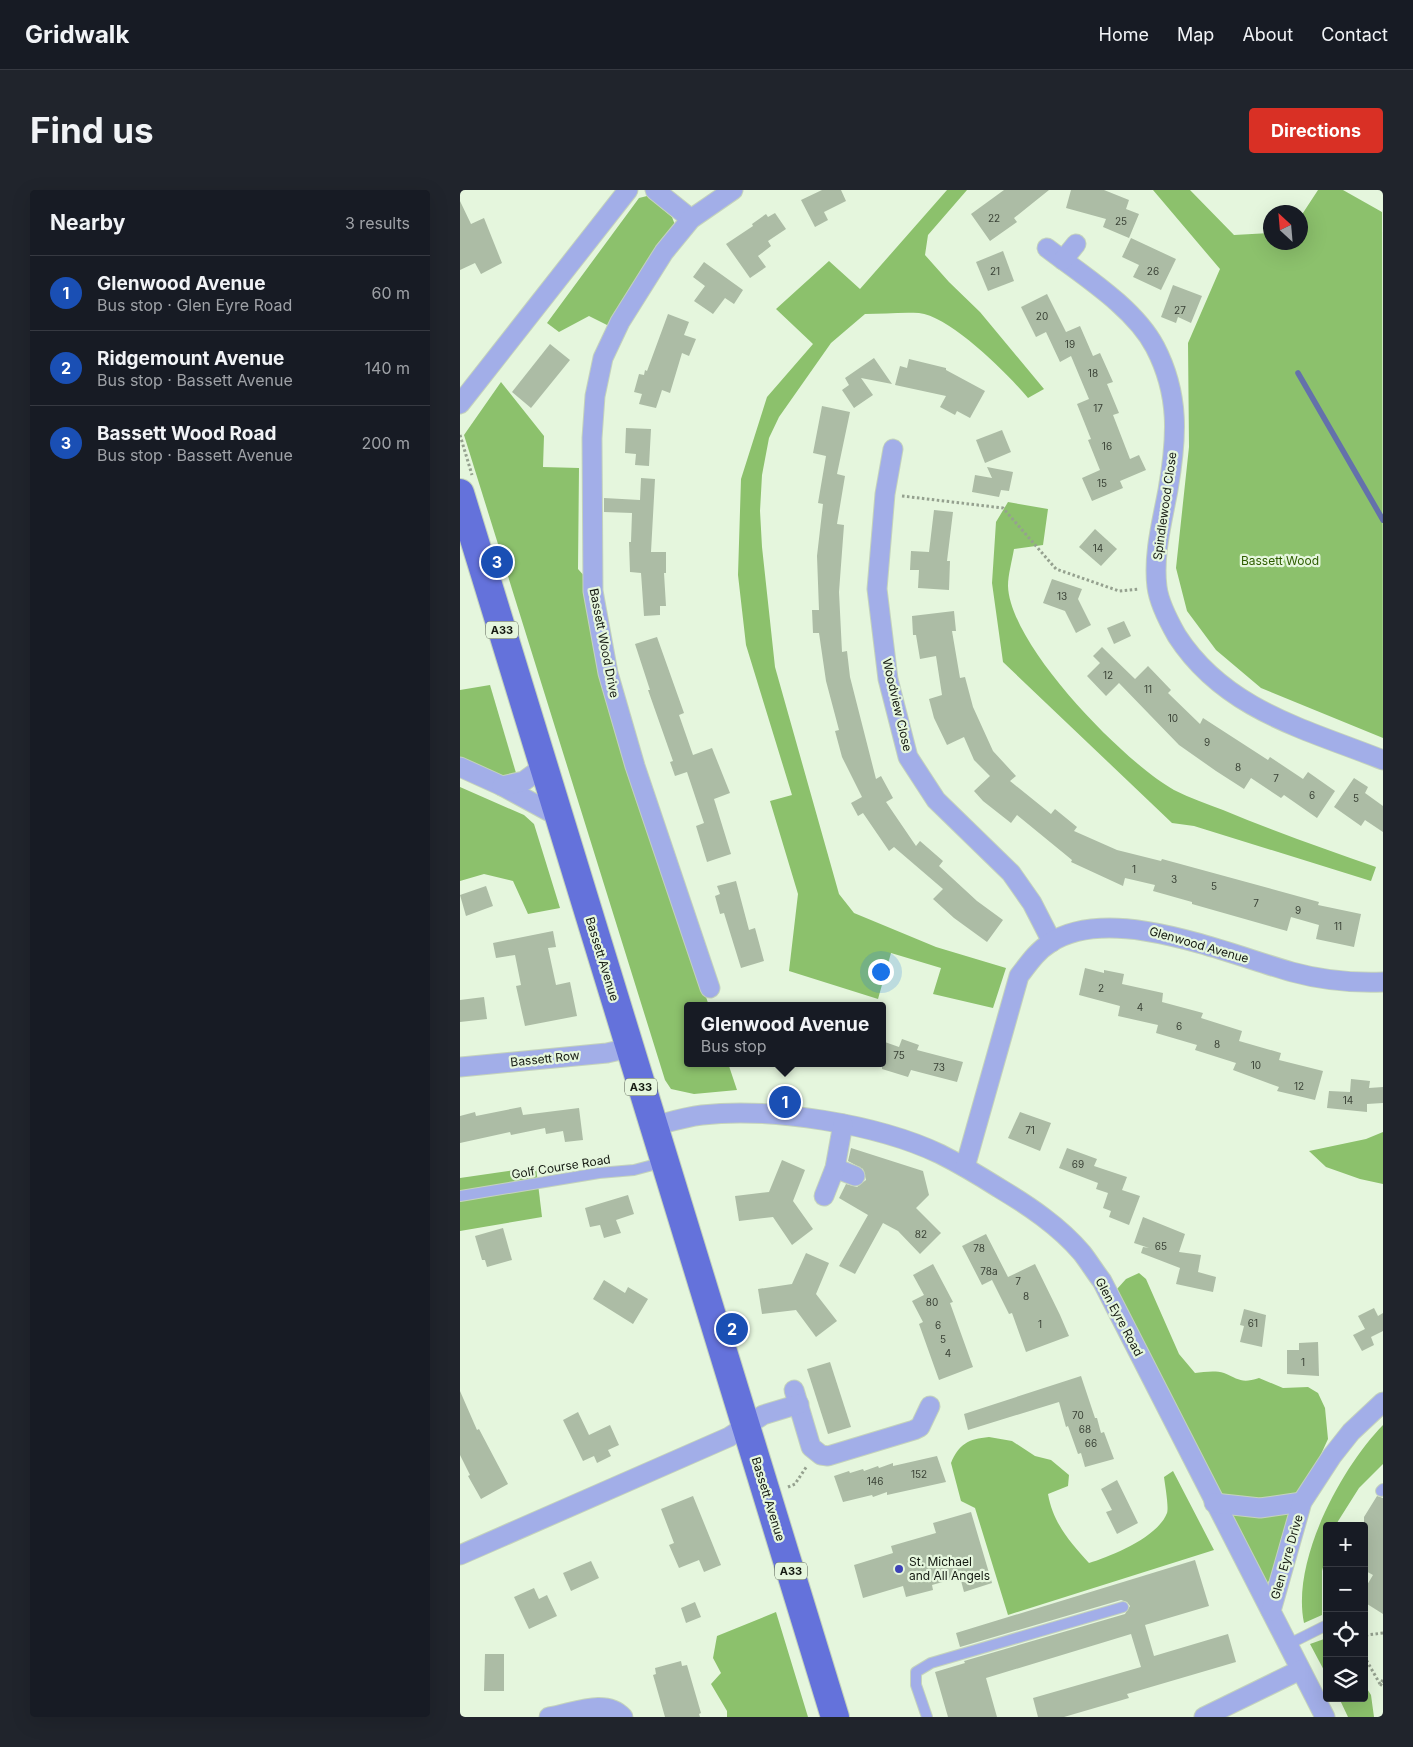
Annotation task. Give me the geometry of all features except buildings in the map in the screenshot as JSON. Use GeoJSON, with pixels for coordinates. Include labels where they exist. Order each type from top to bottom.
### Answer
{"type":"FeatureCollection","features":[{"type":"Feature","properties":{"kind":"main road","name":"Bassett Avenue"},"geometry":{"type":"LineString","coordinates":[[460,493],[835,1717]]}},
{"type":"Feature","properties":{"kind":"street"},"geometry":{"type":"LineString","coordinates":[[460,404],[628,190]]}},
{"type":"Feature","properties":{"kind":"street"},"geometry":{"type":"LineString","coordinates":[[655,190],[691,219]]}},
{"type":"Feature","properties":{"kind":"street","name":"Bassett Wood Drive"},"geometry":{"type":"LineString","coordinates":[[710,988],[616,703],[593,591],[591,528],[592,438],[595,396],[603,358],[641,286],[664,252],[691,219],[733,190]]}},
{"type":"Feature","properties":{"kind":"street"},"geometry":{"type":"LineString","coordinates":[[1063,260],[1076,244]]}},
{"type":"Feature","properties":{"kind":"street","name":"Spindlewood Close"},"geometry":{"type":"LineString","coordinates":[[1047,248],[1112,298],[1141,326],[1154,345],[1164,366],[1174,401],[1176,422],[1171,471],[1157,547],[1157,588],[1170,625],[1192,659],[1226,689],[1264,714],[1383,760]]}},
{"type":"Feature","properties":{"kind":"street","name":"Woodview Close"},"geometry":{"type":"LineString","coordinates":[[893,449],[885,494],[877,590],[888,679],[908,757],[936,800],[1011,873],[1032,903],[1052,942]]}},
{"type":"Feature","properties":{"kind":"street"},"geometry":{"type":"LineString","coordinates":[[460,767],[502,786],[558,817]]}},
{"type":"Feature","properties":{"kind":"street"},"geometry":{"type":"LineString","coordinates":[[502,786],[524,781],[543,767]]}},
{"type":"Feature","properties":{"kind":"street","name":"Glenwood Avenue"},"geometry":{"type":"LineString","coordinates":[[965,1167],[1019,976],[1036,953],[1052,942],[1080,931],[1110,926],[1148,930],[1295,973],[1358,982],[1383,982]]}},
{"type":"Feature","properties":{"kind":"street","name":"Bassett Row"},"geometry":{"type":"LineString","coordinates":[[460,1067],[607,1052],[629,1048]]}},
{"type":"Feature","properties":{"kind":"street","name":"Glen Eyre Road"},"geometry":{"type":"LineString","coordinates":[[654,1126],[702,1115],[731,1114],[781,1116],[843,1124],[898,1139],[938,1153],[1025,1203],[1048,1220],[1082,1254],[1102,1282],[1325,1717]]}},
{"type":"Feature","properties":{"kind":"street"},"geometry":{"type":"LineString","coordinates":[[824,1196],[834,1168],[843,1124]]}},
{"type":"Feature","properties":{"kind":"street"},"geometry":{"type":"LineString","coordinates":[[834,1168],[855,1176]]}},
{"type":"Feature","properties":{"kind":"street"},"geometry":{"type":"LineString","coordinates":[[460,1555],[729,1437],[745,1425],[797,1397],[811,1448],[821,1455],[828,1456],[914,1430],[920,1427],[930,1406]]}},
{"type":"Feature","properties":{"kind":"street","name":"Glen Eyre Drive"},"geometry":{"type":"LineString","coordinates":[[1271,1612],[1302,1502],[1332,1456],[1351,1432],[1383,1402]]}},
{"type":"Feature","properties":{"kind":"street","name":"Glen Eyre Drive"},"geometry":{"type":"LineString","coordinates":[[1214,1503],[1260,1508],[1302,1502]]}},
{"type":"Feature","properties":{"kind":"street"},"geometry":{"type":"LineString","coordinates":[[1204,1717],[1300,1670]]}},
{"type":"Feature","properties":{"kind":"street"},"geometry":{"type":"LineString","coordinates":[[549,1717],[593,1707],[618,1711],[623,1717]]}},
{"type":"Feature","properties":{"kind":"lane","name":"Golf Course Road"},"geometry":{"type":"LineString","coordinates":[[460,1196],[599,1173],[634,1170],[665,1161]]}},
{"type":"Feature","properties":{"kind":"lane"},"geometry":{"type":"LineString","coordinates":[[927,1717],[916,1686],[916,1672],[931,1663],[1123,1607]]}},
{"type":"Feature","properties":{"kind":"lane"},"geometry":{"type":"LineString","coordinates":[[1287,1645],[1323,1628]]}},
{"type":"Feature","properties":{"kind":"path"},"geometry":{"type":"LineString","coordinates":[[885,494],[1003,508],[1056,569],[1119,591],[1157,588]]}},
{"type":"Feature","properties":{"kind":"path"},"geometry":{"type":"LineString","coordinates":[[784,1489],[795,1484],[810,1461]]}},
{"type":"Feature","properties":{"kind":"path"},"geometry":{"type":"LineString","coordinates":[[1368,1635],[1383,1633]]}},
{"type":"Feature","properties":{"kind":"path"},"geometry":{"type":"LineString","coordinates":[[1365,1657],[1382,1685]]}},
{"type":"Feature","properties":{"kind":"path"},"geometry":{"type":"LineString","coordinates":[[1382,1685],[1383,1680]]}},
{"type":"Feature","properties":{"kind":"green space"},"geometry":{"type":"Polygon","coordinates":[[[947,190],[967,190],[928,235],[925,255],[980,312],[1044,389],[1028,398],[978,348],[946,324],[932,317],[919,313],[865,314],[831,343],[779,417],[769,438],[762,475],[760,511],[762,547],[775,667],[839,894],[854,913],[936,947],[1006,968],[993,1008],[933,994],[941,968],[891,953],[878,999],[789,971],[798,894],[770,801],[792,795],[746,645],[738,575],[741,479],[767,397],[813,344],[776,309],[829,261],[860,289],[947,190]]]}},
{"type":"Feature","properties":{"kind":"green space","name":"Bassett Wood"},"geometry":{"type":"Polygon","coordinates":[[[1153,190],[1190,190],[1234,235],[1263,233],[1263,250],[1308,250],[1308,205],[1318,190],[1343,190],[1382,212],[1383,738],[1261,688],[1216,650],[1187,611],[1176,568],[1189,447],[1188,343],[1220,269],[1153,190]]]}},
{"type":"Feature","properties":{"kind":"green space"},"geometry":{"type":"Polygon","coordinates":[[[647,196],[672,217],[675,225],[641,270],[609,326],[589,316],[559,332],[547,323],[639,198],[647,196]]]}},
{"type":"Feature","properties":{"kind":"green space"},"geometry":{"type":"Polygon","coordinates":[[[501,382],[544,436],[543,467],[579,468],[578,569],[586,578],[606,693],[708,1002],[684,1002],[684,1067],[729,1067],[737,1090],[694,1094],[671,1089],[665,1080],[464,435],[501,382]]]}},
{"type":"Feature","properties":{"kind":"green space"},"geometry":{"type":"Polygon","coordinates":[[[1008,502],[1048,509],[1043,545],[1014,549],[1008,586],[1014,611],[1028,639],[1048,670],[1100,729],[1127,755],[1174,790],[1299,840],[1376,867],[1371,881],[1194,826],[1172,823],[1003,662],[992,583],[996,522],[1008,502]]]}},
{"type":"Feature","properties":{"kind":"green space"},"geometry":{"type":"Polygon","coordinates":[[[490,685],[516,773],[499,777],[460,757],[460,690],[490,685]]]}},
{"type":"Feature","properties":{"kind":"green space"},"geometry":{"type":"Polygon","coordinates":[[[460,787],[524,815],[534,824],[560,908],[528,914],[513,881],[484,874],[460,881],[460,787]]]}},
{"type":"Feature","properties":{"kind":"green space"},"geometry":{"type":"Polygon","coordinates":[[[1383,1132],[1383,1184],[1360,1179],[1326,1167],[1309,1151],[1366,1139],[1383,1132]]]}},
{"type":"Feature","properties":{"kind":"green space"},"geometry":{"type":"Polygon","coordinates":[[[536,1167],[542,1217],[460,1231],[460,1178],[536,1167]]]}},
{"type":"Feature","properties":{"kind":"green space"},"geometry":{"type":"Polygon","coordinates":[[[1139,1273],[1146,1279],[1179,1354],[1195,1373],[1224,1373],[1244,1381],[1259,1378],[1283,1388],[1308,1387],[1318,1393],[1325,1408],[1328,1439],[1310,1478],[1274,1573],[1265,1587],[1117,1289],[1126,1279],[1139,1273]]]}},
{"type":"Feature","properties":{"kind":"green space"},"geometry":{"type":"Polygon","coordinates":[[[1383,1425],[1383,1464],[1359,1488],[1338,1522],[1323,1522],[1322,1615],[1304,1623],[1302,1598],[1305,1572],[1312,1544],[1336,1490],[1367,1443],[1383,1425]]]}},
{"type":"Feature","properties":{"kind":"green space"},"geometry":{"type":"Polygon","coordinates":[[[989,1437],[1012,1441],[1035,1456],[1051,1460],[1069,1475],[1068,1486],[1048,1494],[1050,1504],[1063,1532],[1089,1563],[1110,1556],[1144,1538],[1162,1522],[1167,1513],[1164,1477],[1173,1471],[1214,1550],[1008,1615],[975,1508],[961,1501],[951,1463],[957,1451],[965,1444],[975,1439],[989,1437]]]}},
{"type":"Feature","properties":{"kind":"green space"},"geometry":{"type":"Polygon","coordinates":[[[776,1612],[808,1717],[727,1717],[727,1711],[711,1684],[721,1673],[713,1658],[717,1636],[776,1612]]]}},
{"type":"Feature","properties":{"kind":"green space"},"geometry":{"type":"Polygon","coordinates":[[[1323,1639],[1323,1668],[1310,1644],[1323,1639]]]}},
{"type":"Feature","properties":{"kind":"green space"},"geometry":{"type":"Polygon","coordinates":[[[1368,1690],[1371,1695],[1374,1717],[1348,1717],[1341,1702],[1368,1702],[1368,1690]]]}},
{"type":"Feature","properties":{"kind":"waterway"},"geometry":{"type":"LineString","coordinates":[[1298,373],[1383,520]]}},
{"type":"Feature","properties":{"kind":"place","name":"Bassett Wood Road"},"geometry":{"type":"Point","coordinates":[497,562]}},
{"type":"Feature","properties":{"kind":"place","name":"Glenwood Avenue"},"geometry":{"type":"Point","coordinates":[785,1102]}},
{"type":"Feature","properties":{"kind":"place","name":"Ridgemount Avenue"},"geometry":{"type":"Point","coordinates":[732,1329]}},
{"type":"Feature","properties":{"kind":"place","name":"St. Michael and All Angels"},"geometry":{"type":"Point","coordinates":[899,1569]}}]}
